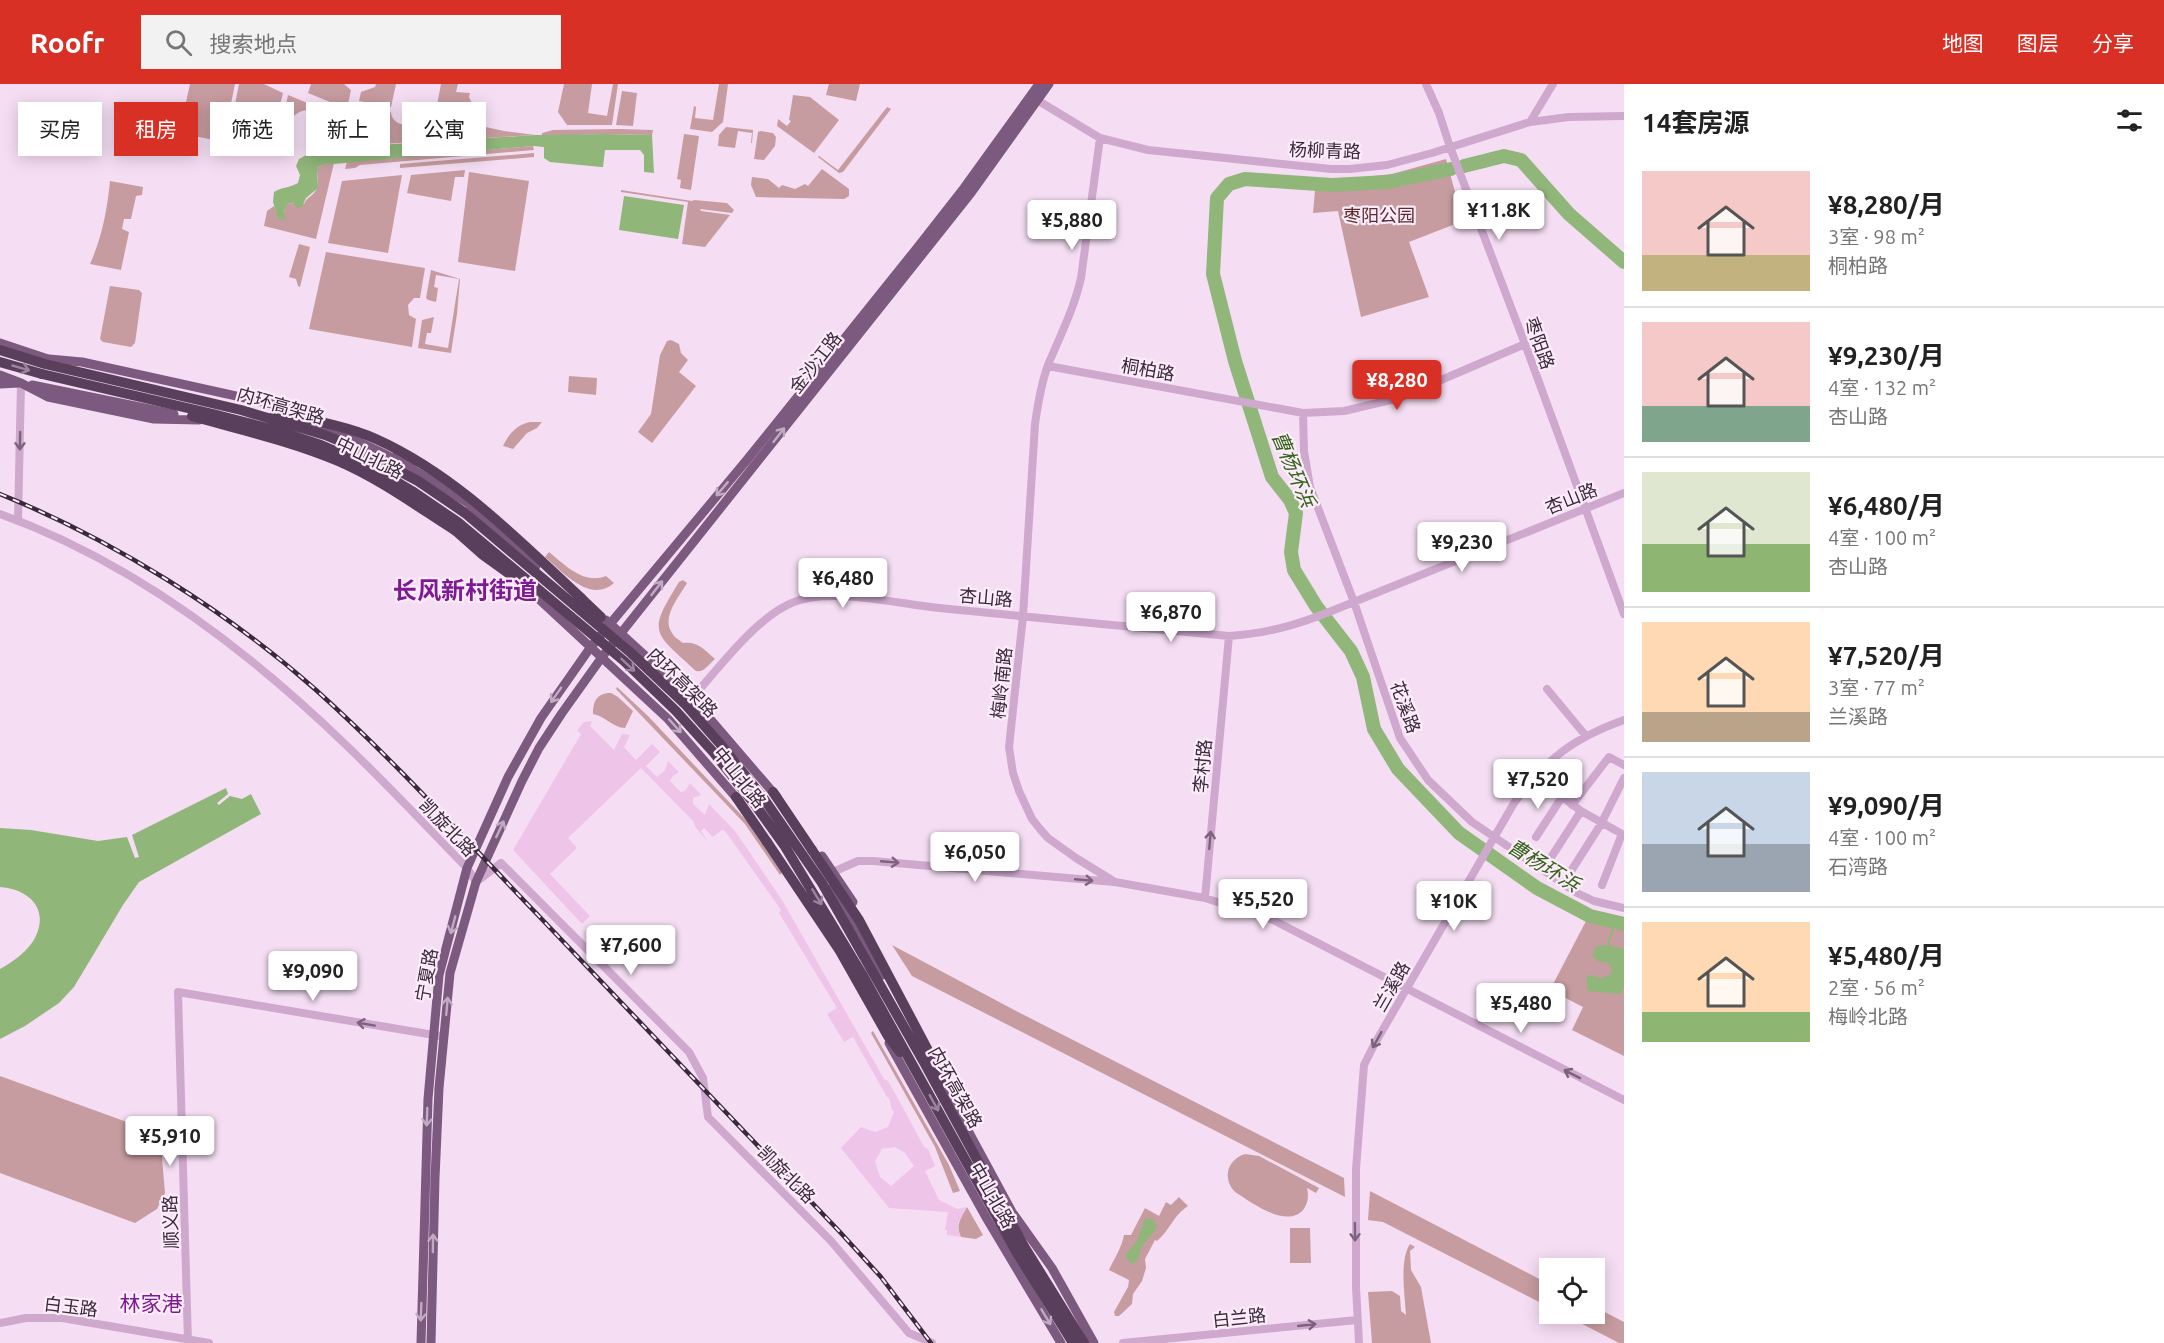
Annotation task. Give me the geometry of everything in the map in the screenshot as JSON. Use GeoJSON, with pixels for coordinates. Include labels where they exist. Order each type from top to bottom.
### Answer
{"type":"FeatureCollection","features":[{"type":"Feature","properties":{"kind":"highway","name":"内环高架路"},"geometry":{"type":"LineString","coordinates":[[0,350],[45,364],[241,410],[325,435],[375,457],[418,481],[465,513],[630,653],[685,704],[764,799],[822,883],[1025,1248],[1084,1343]]}},
{"type":"Feature","properties":{"kind":"highway","name":"内环高架路"},"geometry":{"type":"LineString","coordinates":[[0,362],[80,384],[213,414],[321,445],[370,466],[459,523],[624,662],[676,711],[714,753],[756,806],[812,889],[920,1077],[1017,1253],[1073,1343]]}},
{"type":"Feature","properties":{"kind":"highway"},"geometry":{"type":"LineString","coordinates":[[80,384],[338,461],[369,477],[456,531],[483,555],[518,580]]}},
{"type":"Feature","properties":{"kind":"highway"},"geometry":{"type":"LineString","coordinates":[[241,410],[274,413],[334,424],[375,438],[410,456],[483,507],[606,620]]}},
{"type":"Feature","properties":{"kind":"highway"},"geometry":{"type":"LineString","coordinates":[[773,792],[859,920],[931,1056],[966,1139]]}},
{"type":"Feature","properties":{"kind":"highway"},"geometry":{"type":"LineString","coordinates":[[736,797],[840,951],[888,1036],[920,1077]]}},
{"type":"Feature","properties":{"kind":"main road","name":"金沙江路"},"geometry":{"type":"LineString","coordinates":[[602,657],[971,193],[1034,99],[1039,84]]}},
{"type":"Feature","properties":{"kind":"main road","name":"金沙江路"},"geometry":{"type":"LineString","coordinates":[[590,648],[606,620],[746,461],[1034,99],[1049,84]]}},
{"type":"Feature","properties":{"kind":"main road","name":"中山北路"},"geometry":{"type":"LineString","coordinates":[[0,343],[49,359],[82,362],[281,406],[345,426],[392,446],[414,470],[468,503],[570,596],[606,620],[692,698],[773,792],[833,872],[862,917],[926,1038],[930,1060]]}},
{"type":"Feature","properties":{"kind":"main road","name":"中山北路"},"geometry":{"type":"LineString","coordinates":[[0,375],[48,397],[153,419],[192,418],[274,436],[348,461],[381,477],[458,527],[518,580],[668,719],[736,797],[794,879],[987,1219],[1061,1343]]}},
{"type":"Feature","properties":{"kind":"main road"},"geometry":{"type":"LineString","coordinates":[[0,384],[21,383]]}},
{"type":"Feature","properties":{"kind":"main road","name":"宁夏路"},"geometry":{"type":"LineString","coordinates":[[420,1343],[428,1099],[439,975],[467,868],[508,777],[527,740],[590,648]]}},
{"type":"Feature","properties":{"kind":"main road","name":"宁夏路"},"geometry":{"type":"LineString","coordinates":[[431,1343],[439,1088],[450,973],[476,882],[539,748],[602,657]]}},
{"type":"Feature","properties":{"kind":"main road","name":"中山北路"},"geometry":{"type":"LineString","coordinates":[[773,792],[781,813],[819,867],[930,1060],[1012,1212],[1052,1268],[1094,1343]]}},
{"type":"Feature","properties":{"kind":"street","name":"枣阳路"},"geometry":{"type":"LineString","coordinates":[[1426,84],[1439,113],[1624,614]]}},
{"type":"Feature","properties":{"kind":"street"},"geometry":{"type":"LineString","coordinates":[[1530,122],[1553,84]]}},
{"type":"Feature","properties":{"kind":"street","name":"杨柳青路"},"geometry":{"type":"LineString","coordinates":[[1034,99],[1100,138],[1148,150],[1331,169],[1387,165],[1530,122],[1569,117],[1624,116]]}},
{"type":"Feature","properties":{"kind":"street","name":"梅岭南路"},"geometry":{"type":"LineString","coordinates":[[1100,138],[1078,290],[1039,394],[1035,424],[1023,616],[1009,747],[1013,773],[1025,804],[1040,830],[1048,838],[1115,882],[1205,898],[1284,925],[1406,990],[1624,1100]]}},
{"type":"Feature","properties":{"kind":"street"},"geometry":{"type":"LineString","coordinates":[[1303,413],[1344,411],[1399,398],[1525,344]]}},
{"type":"Feature","properties":{"kind":"street","name":"桐柏路"},"geometry":{"type":"LineString","coordinates":[[1048,366],[1303,413]]}},
{"type":"Feature","properties":{"kind":"street"},"geometry":{"type":"LineString","coordinates":[[18,521],[21,383]]}},
{"type":"Feature","properties":{"kind":"street","name":"花溪路"},"geometry":{"type":"LineString","coordinates":[[1303,413],[1310,487],[1354,602],[1400,738],[1428,780],[1472,822],[1577,893],[1594,901],[1624,908]]}},
{"type":"Feature","properties":{"kind":"street","name":"杏山路"},"geometry":{"type":"LineString","coordinates":[[692,698],[766,619],[793,602],[810,596],[829,595],[1229,636],[1266,633],[1314,618],[1624,493]]}},
{"type":"Feature","properties":{"kind":"street","name":"凯旋北路"},"geometry":{"type":"LineString","coordinates":[[0,508],[18,521]]}},
{"type":"Feature","properties":{"kind":"street","name":"凯旋北路"},"geometry":{"type":"LineString","coordinates":[[0,514],[96,557],[183,610],[236,648],[346,744],[467,868],[476,882],[501,863],[689,1052],[703,1078],[708,1117],[831,1241],[909,1333],[932,1343]]}},
{"type":"Feature","properties":{"kind":"street","name":"李村路"},"geometry":{"type":"LineString","coordinates":[[1205,898],[1229,636]]}},
{"type":"Feature","properties":{"kind":"street"},"geometry":{"type":"LineString","coordinates":[[1547,689],[1586,736]]}},
{"type":"Feature","properties":{"kind":"street","name":"兰溪路"},"geometry":{"type":"LineString","coordinates":[[1359,1343],[1356,1178],[1364,1065],[1514,803],[1553,758],[1595,731],[1624,720]]}},
{"type":"Feature","properties":{"kind":"street"},"geometry":{"type":"LineString","coordinates":[[1572,805],[1609,757],[1624,765]]}},
{"type":"Feature","properties":{"kind":"street"},"geometry":{"type":"LineString","coordinates":[[1571,871],[1601,824],[1624,778]]}},
{"type":"Feature","properties":{"kind":"street"},"geometry":{"type":"LineString","coordinates":[[1553,790],[1601,824],[1623,835],[1602,885]]}},
{"type":"Feature","properties":{"kind":"street"},"geometry":{"type":"LineString","coordinates":[[1536,837],[1562,797]]}},
{"type":"Feature","properties":{"kind":"street"},"geometry":{"type":"LineString","coordinates":[[1552,856],[1581,811]]}},
{"type":"Feature","properties":{"kind":"street"},"geometry":{"type":"LineString","coordinates":[[833,872],[858,861],[873,861],[1115,882]]}},
{"type":"Feature","properties":{"kind":"street","name":"顺义路"},"geometry":{"type":"LineString","coordinates":[[188,1342],[178,992],[434,1035]]}},
{"type":"Feature","properties":{"kind":"street"},"geometry":{"type":"LineString","coordinates":[[434,1035],[444,1037]]}},
{"type":"Feature","properties":{"kind":"street","name":"白玉路"},"geometry":{"type":"LineString","coordinates":[[0,1323],[26,1318],[62,1318],[188,1342],[209,1343]]}},
{"type":"Feature","properties":{"kind":"street","name":"白兰路"},"geometry":{"type":"LineString","coordinates":[[1123,1343],[1357,1320]]}},
{"type":"Feature","properties":{"kind":"green space"},"geometry":{"type":"Polygon","coordinates":[[[190,84],[235,84],[231,102],[210,102],[210,139],[198,137],[198,102],[186,102],[190,84]]]}},
{"type":"Feature","properties":{"kind":"green space"},"geometry":{"type":"Polygon","coordinates":[[[239,84],[264,84],[283,93],[281,102],[235,102],[239,84]]]}},
{"type":"Feature","properties":{"kind":"green space"},"geometry":{"type":"Polygon","coordinates":[[[311,84],[344,84],[351,90],[348,102],[330,102],[308,93],[311,84]]]}},
{"type":"Feature","properties":{"kind":"green space"},"geometry":{"type":"Polygon","coordinates":[[[376,84],[396,84],[391,107],[390,102],[359,101],[361,92],[375,87],[376,84]]]}},
{"type":"Feature","properties":{"kind":"green space"},"geometry":{"type":"Polygon","coordinates":[[[441,84],[458,84],[456,92],[470,93],[471,102],[438,102],[441,84]]]}},
{"type":"Feature","properties":{"kind":"green space"},"geometry":{"type":"Polygon","coordinates":[[[564,84],[592,84],[588,113],[607,116],[613,84],[618,84],[612,125],[567,125],[558,112],[564,84]]]}},
{"type":"Feature","properties":{"kind":"green space"},"geometry":{"type":"Polygon","coordinates":[[[719,84],[728,84],[723,122],[712,132],[690,129],[694,106],[696,107],[695,118],[713,120],[719,84]]]}},
{"type":"Feature","properties":{"kind":"green space"},"geometry":{"type":"Polygon","coordinates":[[[829,84],[860,84],[856,101],[826,95],[829,84]]]}},
{"type":"Feature","properties":{"kind":"green space"},"geometry":{"type":"Polygon","coordinates":[[[622,91],[637,93],[633,126],[616,125],[622,91]]]}},
{"type":"Feature","properties":{"kind":"green space"},"geometry":{"type":"Polygon","coordinates":[[[288,95],[306,102],[306,110],[294,117],[294,102],[286,102],[288,95]]]}},
{"type":"Feature","properties":{"kind":"green space"},"geometry":{"type":"Polygon","coordinates":[[[793,95],[810,97],[839,120],[814,153],[777,126],[778,119],[787,126],[791,121],[789,120],[793,95]]]}},
{"type":"Feature","properties":{"kind":"green space"},"geometry":{"type":"Polygon","coordinates":[[[887,107],[891,109],[843,172],[839,173],[818,157],[838,170],[887,107]]]}},
{"type":"Feature","properties":{"kind":"green space"},"geometry":{"type":"Polygon","coordinates":[[[390,112],[395,121],[402,124],[402,143],[390,144],[390,112]]]}},
{"type":"Feature","properties":{"kind":"green space"},"geometry":{"type":"Polygon","coordinates":[[[486,127],[504,131],[535,135],[486,138],[486,127]]]}},
{"type":"Feature","properties":{"kind":"green space"},"geometry":{"type":"Polygon","coordinates":[[[726,127],[753,130],[752,143],[752,133],[738,131],[735,148],[718,146],[719,135],[726,127]]]}},
{"type":"Feature","properties":{"kind":"green space"},"geometry":{"type":"Polygon","coordinates":[[[553,130],[653,130],[652,135],[542,136],[542,133],[553,130]]]}},
{"type":"Feature","properties":{"kind":"green space"},"geometry":{"type":"Polygon","coordinates":[[[760,131],[773,133],[776,137],[775,146],[764,160],[754,159],[760,131]]]}},
{"type":"Feature","properties":{"kind":"green space"},"geometry":{"type":"Polygon","coordinates":[[[684,134],[699,136],[691,190],[680,188],[681,180],[677,179],[684,134]]]}},
{"type":"Feature","properties":{"kind":"green space"},"geometry":{"type":"Polygon","coordinates":[[[533,146],[534,150],[486,154],[486,150],[533,146]]]}},
{"type":"Feature","properties":{"kind":"green space"},"geometry":{"type":"Polygon","coordinates":[[[534,153],[534,157],[400,168],[400,164],[534,153]]]}},
{"type":"Feature","properties":{"kind":"green space"},"geometry":{"type":"Polygon","coordinates":[[[417,156],[464,156],[360,165],[345,169],[347,162],[417,156]]]}},
{"type":"Feature","properties":{"kind":"green space","name":"枣阳公园"},"geometry":{"type":"Polygon","coordinates":[[[1446,159],[1463,221],[1409,242],[1429,297],[1361,317],[1338,211],[1313,213],[1316,178],[1355,178],[1392,174],[1446,159]]]}},
{"type":"Feature","properties":{"kind":"green space"},"geometry":{"type":"Polygon","coordinates":[[[334,163],[316,239],[264,226],[267,211],[274,206],[277,214],[284,213],[289,203],[304,204],[317,187],[317,168],[334,163]]]}},
{"type":"Feature","properties":{"kind":"green space"},"geometry":{"type":"Polygon","coordinates":[[[822,169],[849,189],[849,196],[844,199],[756,197],[751,185],[752,177],[768,179],[779,188],[782,185],[795,189],[805,184],[808,186],[822,169]]]}},
{"type":"Feature","properties":{"kind":"green space"},"geometry":{"type":"Polygon","coordinates":[[[465,170],[464,177],[455,177],[451,201],[407,193],[411,175],[465,170]]]}},
{"type":"Feature","properties":{"kind":"green space"},"geometry":{"type":"Polygon","coordinates":[[[469,172],[529,181],[515,271],[458,262],[469,172]]]}},
{"type":"Feature","properties":{"kind":"green space"},"geometry":{"type":"Polygon","coordinates":[[[402,175],[388,253],[328,243],[342,181],[402,175]]]}},
{"type":"Feature","properties":{"kind":"green space"},"geometry":{"type":"Polygon","coordinates":[[[110,181],[143,187],[142,195],[136,196],[131,219],[124,219],[122,229],[129,232],[121,270],[90,264],[103,224],[110,181]]]}},
{"type":"Feature","properties":{"kind":"green space"},"geometry":{"type":"Polygon","coordinates":[[[621,190],[692,201],[727,203],[734,210],[732,213],[700,209],[730,215],[705,247],[682,244],[688,202],[621,192],[621,190]]]}},
{"type":"Feature","properties":{"kind":"green space"},"geometry":{"type":"Polygon","coordinates":[[[299,244],[310,247],[300,287],[296,279],[289,277],[299,244]]]}},
{"type":"Feature","properties":{"kind":"green space"},"geometry":{"type":"Polygon","coordinates":[[[326,252],[425,268],[420,298],[414,298],[408,305],[409,315],[416,319],[412,347],[309,329],[326,252]]]}},
{"type":"Feature","properties":{"kind":"green space"},"geometry":{"type":"Polygon","coordinates":[[[431,270],[460,279],[451,353],[418,348],[422,320],[434,317],[431,333],[427,333],[425,344],[448,348],[459,279],[436,275],[434,287],[438,288],[436,302],[428,300],[426,298],[431,270]]]}},
{"type":"Feature","properties":{"kind":"green space"},"geometry":{"type":"Polygon","coordinates":[[[110,286],[139,290],[142,293],[135,343],[131,347],[103,342],[100,339],[110,286]]]}},
{"type":"Feature","properties":{"kind":"green space"},"geometry":{"type":"Polygon","coordinates":[[[671,340],[679,344],[681,353],[688,360],[679,372],[696,386],[652,443],[638,432],[651,414],[660,355],[667,341],[671,340]]]}},
{"type":"Feature","properties":{"kind":"green space"},"geometry":{"type":"Polygon","coordinates":[[[569,376],[597,378],[596,395],[568,392],[569,376]]]}},
{"type":"Feature","properties":{"kind":"green space"},"geometry":{"type":"Polygon","coordinates":[[[530,422],[542,422],[537,428],[527,433],[513,449],[503,446],[514,431],[530,422]]]}},
{"type":"Feature","properties":{"kind":"green space"},"geometry":{"type":"Polygon","coordinates":[[[549,552],[568,568],[583,576],[598,578],[606,576],[614,583],[605,589],[596,590],[577,584],[545,557],[549,552]]]}},
{"type":"Feature","properties":{"kind":"green space"},"geometry":{"type":"Polygon","coordinates":[[[683,580],[687,583],[672,607],[669,627],[674,636],[683,643],[704,649],[715,659],[699,671],[696,671],[671,648],[659,631],[662,612],[679,582],[683,580]]]}},
{"type":"Feature","properties":{"kind":"green space"},"geometry":{"type":"Polygon","coordinates":[[[617,687],[648,716],[747,821],[782,873],[780,875],[745,824],[616,689],[617,687]]]}},
{"type":"Feature","properties":{"kind":"green space"},"geometry":{"type":"Polygon","coordinates":[[[611,693],[633,711],[625,728],[593,714],[594,705],[599,696],[611,693]]]}},
{"type":"Feature","properties":{"kind":"green space"},"geometry":{"type":"Polygon","coordinates":[[[1586,921],[1624,928],[1624,1056],[1572,1030],[1583,1007],[1550,990],[1586,921]]]}},
{"type":"Feature","properties":{"kind":"green space"},"geometry":{"type":"Polygon","coordinates":[[[892,945],[1344,1178],[1345,1197],[912,976],[892,945]]]}},
{"type":"Feature","properties":{"kind":"green space"},"geometry":{"type":"Polygon","coordinates":[[[873,1031],[949,1165],[960,1191],[953,1193],[935,1147],[871,1033],[873,1031]]]}},
{"type":"Feature","properties":{"kind":"green space"},"geometry":{"type":"Polygon","coordinates":[[[0,1076],[160,1134],[165,1193],[157,1209],[135,1223],[0,1173],[0,1076]]]}},
{"type":"Feature","properties":{"kind":"green space"},"geometry":{"type":"Polygon","coordinates":[[[1245,1154],[1259,1156],[1319,1188],[1316,1193],[1307,1188],[1306,1205],[1296,1215],[1287,1217],[1269,1212],[1235,1192],[1231,1187],[1228,1175],[1230,1165],[1245,1154]]]}},
{"type":"Feature","properties":{"kind":"green space"},"geometry":{"type":"Polygon","coordinates":[[[1370,1191],[1539,1279],[1539,1302],[1383,1222],[1368,1220],[1370,1191]]]}},
{"type":"Feature","properties":{"kind":"green space"},"geometry":{"type":"Polygon","coordinates":[[[1179,1197],[1188,1206],[1178,1214],[1162,1237],[1155,1240],[1145,1259],[1146,1268],[1142,1281],[1133,1294],[1132,1304],[1119,1316],[1115,1316],[1114,1312],[1128,1287],[1129,1280],[1109,1270],[1124,1235],[1131,1235],[1145,1208],[1159,1216],[1166,1202],[1171,1205],[1179,1197]]]}},
{"type":"Feature","properties":{"kind":"green space"},"geometry":{"type":"Polygon","coordinates":[[[967,1207],[983,1235],[976,1239],[961,1237],[959,1233],[960,1222],[967,1207]]]}},
{"type":"Feature","properties":{"kind":"green space"},"geometry":{"type":"Polygon","coordinates":[[[1290,1228],[1310,1228],[1311,1263],[1290,1263],[1290,1228]]]}},
{"type":"Feature","properties":{"kind":"green space"},"geometry":{"type":"Polygon","coordinates":[[[1410,1244],[1415,1247],[1410,1251],[1411,1270],[1421,1287],[1431,1343],[1372,1343],[1368,1292],[1392,1291],[1400,1296],[1401,1311],[1406,1315],[1404,1268],[1410,1244]]]}},
{"type":"Feature","properties":{"kind":"green space"},"geometry":{"type":"Polygon","coordinates":[[[1605,1312],[1624,1322],[1624,1343],[1619,1343],[1582,1324],[1605,1324],[1605,1312]]]}},
{"type":"Feature","properties":{"kind":"shaded area"},"geometry":{"type":"Polygon","coordinates":[[[535,135],[652,135],[654,173],[644,172],[644,155],[640,150],[605,150],[603,167],[550,162],[544,158],[544,147],[486,150],[486,138],[535,135]]]}},
{"type":"Feature","properties":{"kind":"shaded area"},"geometry":{"type":"Polygon","coordinates":[[[390,144],[402,144],[402,156],[422,156],[323,165],[317,168],[318,188],[306,198],[302,207],[298,209],[293,203],[289,203],[284,210],[286,218],[278,219],[273,202],[274,192],[298,183],[300,175],[296,166],[299,159],[306,155],[390,156],[390,144]]]}},
{"type":"Feature","properties":{"kind":"shaded area"},"geometry":{"type":"Polygon","coordinates":[[[624,196],[684,205],[678,239],[619,230],[624,196]]]}},
{"type":"Feature","properties":{"kind":"shaded area"},"geometry":{"type":"Polygon","coordinates":[[[592,721],[590,726],[614,750],[622,734],[630,735],[624,747],[636,760],[652,744],[660,752],[646,766],[657,777],[665,770],[668,761],[679,772],[670,781],[681,792],[686,790],[690,783],[701,795],[693,798],[693,804],[705,815],[709,804],[735,831],[782,900],[884,1079],[888,1081],[924,1147],[928,1149],[935,1166],[925,1171],[939,1200],[957,1209],[967,1207],[958,1223],[961,1237],[947,1235],[947,1230],[945,1230],[948,1212],[889,1208],[841,1148],[861,1127],[875,1132],[888,1127],[894,1112],[889,1098],[853,1037],[844,1042],[827,1014],[837,1008],[779,913],[781,910],[725,831],[722,830],[713,837],[704,828],[701,831],[708,842],[693,821],[641,768],[568,838],[577,848],[550,874],[590,916],[582,924],[513,850],[581,734],[577,731],[584,722],[592,721]],[[895,1147],[882,1149],[875,1161],[880,1177],[891,1186],[914,1166],[905,1153],[895,1147]]]}},
{"type":"Feature","properties":{"kind":"shaded area"},"geometry":{"type":"Polygon","coordinates":[[[226,788],[228,794],[217,803],[219,805],[230,796],[242,799],[251,794],[261,814],[139,882],[74,987],[59,1003],[25,1026],[0,1039],[0,969],[20,956],[32,943],[40,918],[34,902],[27,896],[0,887],[0,828],[31,830],[98,841],[127,837],[135,858],[139,857],[132,835],[226,788]]]}},
{"type":"Feature","properties":{"kind":"shaded area"},"geometry":{"type":"Polygon","coordinates":[[[1608,945],[1624,949],[1624,987],[1621,994],[1587,991],[1587,975],[1602,978],[1610,975],[1612,969],[1607,962],[1599,962],[1592,956],[1596,946],[1608,945]]]}},
{"type":"Feature","properties":{"kind":"shaded area"},"geometry":{"type":"Polygon","coordinates":[[[1145,1218],[1153,1219],[1157,1227],[1143,1245],[1139,1258],[1133,1264],[1125,1255],[1137,1241],[1145,1218]]]}},
{"type":"Feature","properties":{"kind":"waterway","name":"曹杨环浜"},"geometry":{"type":"LineString","coordinates":[[1464,166],[1504,156],[1521,160],[1569,214],[1624,262]]}},
{"type":"Feature","properties":{"kind":"waterway","name":"曹杨环浜"},"geometry":{"type":"LineString","coordinates":[[1451,169],[1388,182],[1332,185],[1245,179],[1229,184],[1217,198],[1213,274],[1235,361],[1272,477],[1290,500],[1296,513],[1291,552],[1294,570],[1316,606],[1351,651],[1363,677],[1374,729],[1398,769],[1459,833],[1537,888],[1590,916],[1624,924]]}},
{"type":"Feature","properties":{"kind":"waterway"},"geometry":{"type":"LineString","coordinates":[[1608,945],[1615,922]]}},
{"type":"Feature","properties":{"kind":"railway"},"geometry":{"type":"LineString","coordinates":[[0,494],[84,532],[166,579],[245,632],[316,690],[373,743],[839,1231],[881,1277],[931,1343]]}},
{"type":"Feature","properties":{"kind":"district","name":"长风新村街道"},"geometry":{"type":"Point","coordinates":[465,590]}},
{"type":"Feature","properties":{"kind":"district","name":"林家港"},"geometry":{"type":"Point","coordinates":[151,1303]}}]}
